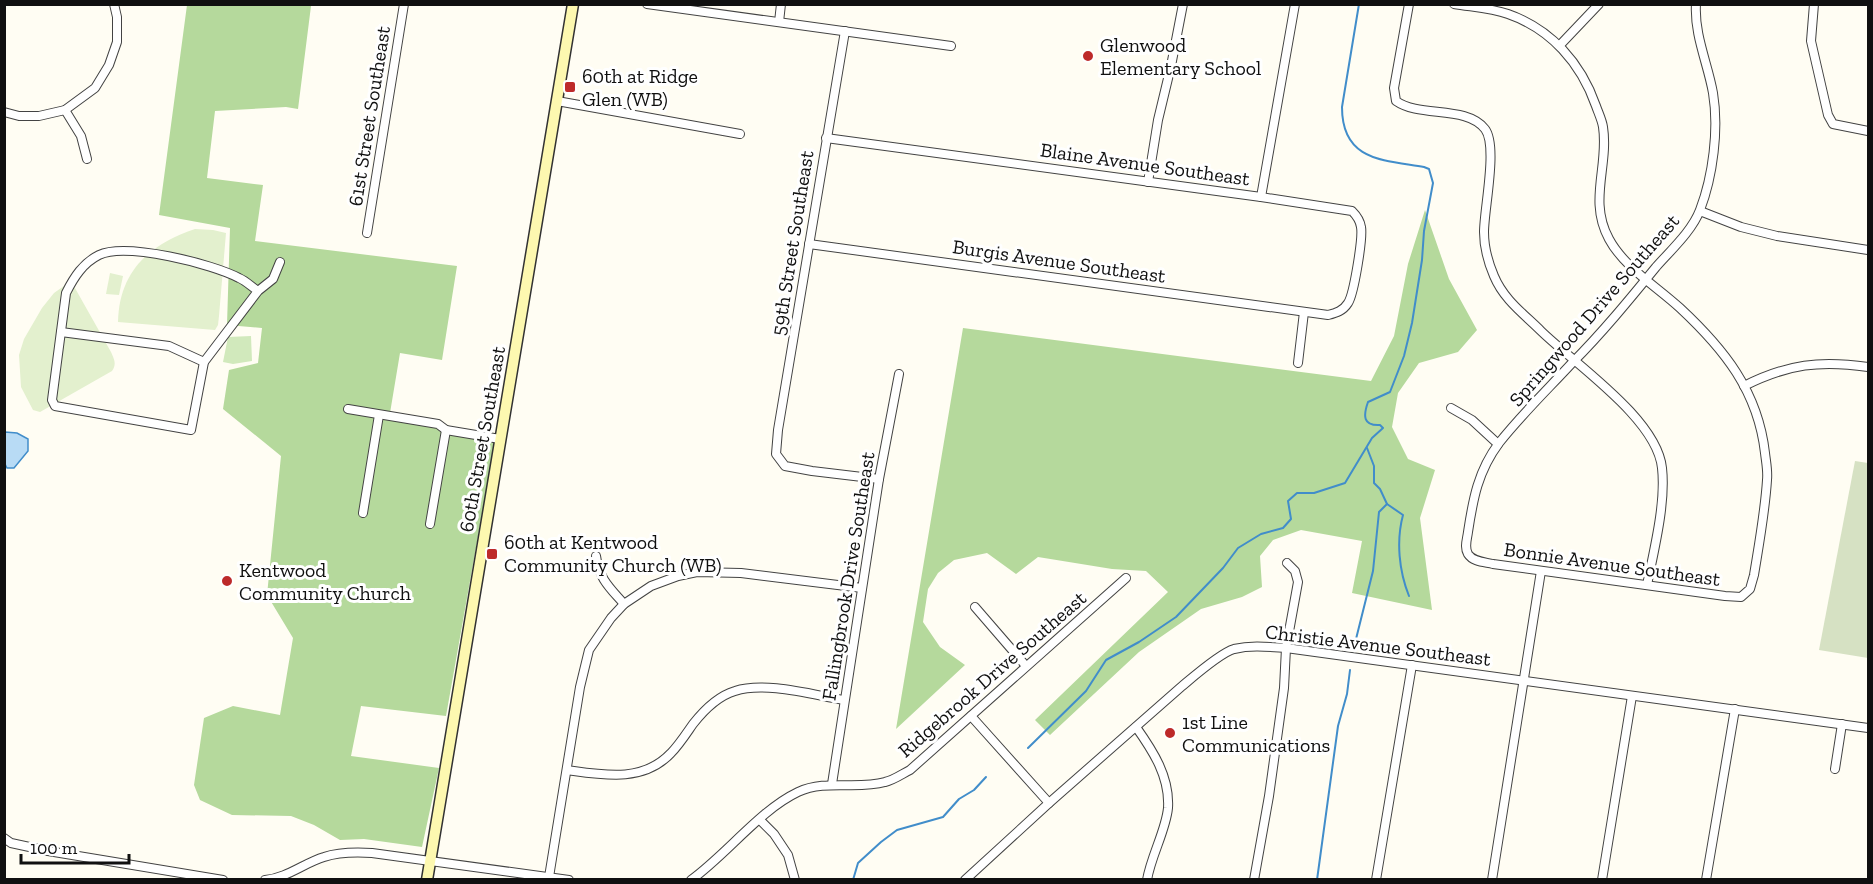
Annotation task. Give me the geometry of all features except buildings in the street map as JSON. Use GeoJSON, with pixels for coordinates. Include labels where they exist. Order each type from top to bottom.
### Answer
{"type":"FeatureCollection","features":[{"type":"Feature","properties":{"kind":"main road","name":"60th Street Southeast"},"geometry":{"type":"LineString","coordinates":[[427,879],[573,4]]}},
{"type":"Feature","properties":{"kind":"street"},"geometry":{"type":"LineString","coordinates":[[4,112],[19,116],[39,116],[65,110],[95,88],[109,65],[117,42],[117,17],[114,4]]}},
{"type":"Feature","properties":{"kind":"street","name":"61st Street Southeast"},"geometry":{"type":"LineString","coordinates":[[367,233],[404,4]]}},
{"type":"Feature","properties":{"kind":"street"},"geometry":{"type":"LineString","coordinates":[[647,4],[951,46]]}},
{"type":"Feature","properties":{"kind":"street"},"geometry":{"type":"LineString","coordinates":[[778,22],[781,4]]}},
{"type":"Feature","properties":{"kind":"street"},"geometry":{"type":"LineString","coordinates":[[1148,182],[1158,120],[1172,66],[1183,4]]}},
{"type":"Feature","properties":{"kind":"street"},"geometry":{"type":"LineString","coordinates":[[1261,197],[1295,4]]}},
{"type":"Feature","properties":{"kind":"street"},"geometry":{"type":"LineString","coordinates":[[1409,4],[1394,88],[1396,101],[1404,106],[1474,120],[1485,129],[1490,140],[1485,250],[1495,277],[1507,299],[1609,392],[1641,424],[1658,449],[1663,480],[1647,585]]}},
{"type":"Feature","properties":{"kind":"street"},"geometry":{"type":"LineString","coordinates":[[1454,4],[1507,13],[1531,25],[1560,45],[1578,66],[1603,127],[1603,164],[1598,199],[1601,223],[1616,250],[1712,339],[1744,386],[1789,368],[1819,363],[1869,367]]}},
{"type":"Feature","properties":{"kind":"street"},"geometry":{"type":"LineString","coordinates":[[1560,45],[1599,4]]}},
{"type":"Feature","properties":{"kind":"street","name":"Springwood Drive Southeast"},"geometry":{"type":"LineString","coordinates":[[1468,555],[1466,546],[1473,496],[1481,471],[1498,444],[1574,362],[1646,279],[1692,225],[1700,211],[1709,177],[1715,137],[1715,114],[1713,93],[1699,39],[1695,14],[1696,4]]}},
{"type":"Feature","properties":{"kind":"street"},"geometry":{"type":"LineString","coordinates":[[1814,4],[1811,41],[1828,115],[1833,124],[1869,131]]}},
{"type":"Feature","properties":{"kind":"street","name":"59th Street Southeast"},"geometry":{"type":"LineString","coordinates":[[845,31],[778,430],[776,454],[785,466],[879,479]]}},
{"type":"Feature","properties":{"kind":"street"},"geometry":{"type":"LineString","coordinates":[[557,101],[740,134]]}},
{"type":"Feature","properties":{"kind":"street"},"geometry":{"type":"LineString","coordinates":[[65,110],[81,136],[87,159]]}},
{"type":"Feature","properties":{"kind":"street","name":"Blaine Avenue Southeast"},"geometry":{"type":"LineString","coordinates":[[826,138],[1352,211],[1358,217],[1362,230],[1352,291],[1348,304],[1340,312]]}},
{"type":"Feature","properties":{"kind":"street"},"geometry":{"type":"LineString","coordinates":[[1700,211],[1741,227],[1777,236],[1869,250]]}},
{"type":"Feature","properties":{"kind":"street","name":"Burgis Avenue Southeast"},"geometry":{"type":"LineString","coordinates":[[809,244],[1304,312],[1328,315],[1340,312]]}},
{"type":"Feature","properties":{"kind":"street"},"geometry":{"type":"LineString","coordinates":[[258,291],[238,277],[184,259],[122,250],[100,254],[84,265],[73,278],[66,292],[52,400],[55,406],[191,430],[204,362],[258,291],[273,279],[280,262]]}},
{"type":"Feature","properties":{"kind":"street"},"geometry":{"type":"LineString","coordinates":[[1298,363],[1304,312]]}},
{"type":"Feature","properties":{"kind":"street"},"geometry":{"type":"LineString","coordinates":[[61,332],[169,346],[204,362]]}},
{"type":"Feature","properties":{"kind":"street","name":"Fallingbrook Drive Southeast"},"geometry":{"type":"LineString","coordinates":[[832,784],[879,479],[899,374]]}},
{"type":"Feature","properties":{"kind":"street","name":"Bonnie Avenue Southeast"},"geometry":{"type":"LineString","coordinates":[[1468,555],[1475,560],[1541,571],[1742,597],[1750,589],[1754,575],[1767,478],[1763,434],[1756,410],[1744,386]]}},
{"type":"Feature","properties":{"kind":"street"},"geometry":{"type":"LineString","coordinates":[[1451,408],[1472,420],[1498,444]]}},
{"type":"Feature","properties":{"kind":"street"},"geometry":{"type":"LineString","coordinates":[[348,409],[438,424],[446,430],[500,439]]}},
{"type":"Feature","properties":{"kind":"street"},"geometry":{"type":"LineString","coordinates":[[363,513],[379,415]]}},
{"type":"Feature","properties":{"kind":"street"},"geometry":{"type":"LineString","coordinates":[[430,524],[446,430]]}},
{"type":"Feature","properties":{"kind":"street"},"geometry":{"type":"LineString","coordinates":[[596,556],[599,572],[604,582],[624,604]]}},
{"type":"Feature","properties":{"kind":"street"},"geometry":{"type":"LineString","coordinates":[[1254,879],[1269,796],[1284,688],[1286,648],[1298,582],[1295,571],[1287,563]]}},
{"type":"Feature","properties":{"kind":"street"},"geometry":{"type":"LineString","coordinates":[[1492,879],[1541,571]]}},
{"type":"Feature","properties":{"kind":"street"},"geometry":{"type":"LineString","coordinates":[[549,877],[580,687],[589,650],[611,618],[624,604],[651,586],[697,572],[741,573],[862,588]]}},
{"type":"Feature","properties":{"kind":"street","name":"Ridgebrook Drive Southeast"},"geometry":{"type":"LineString","coordinates":[[691,879],[706,869],[777,804],[800,791],[832,784],[885,782],[910,770],[1126,578]]}},
{"type":"Feature","properties":{"kind":"street"},"geometry":{"type":"LineString","coordinates":[[975,607],[1026,666]]}},
{"type":"Feature","properties":{"kind":"street","name":"Christie Avenue Southeast"},"geometry":{"type":"LineString","coordinates":[[965,879],[1202,669],[1232,650],[1259,646],[1286,648],[1869,728]]}},
{"type":"Feature","properties":{"kind":"street"},"geometry":{"type":"LineString","coordinates":[[1376,879],[1412,665]]}},
{"type":"Feature","properties":{"kind":"street"},"geometry":{"type":"LineString","coordinates":[[567,770],[607,775],[627,775],[647,770],[669,755],[703,712],[720,698],[735,691],[758,686],[844,700]]}},
{"type":"Feature","properties":{"kind":"street"},"geometry":{"type":"LineString","coordinates":[[1602,879],[1632,696]]}},
{"type":"Feature","properties":{"kind":"street"},"geometry":{"type":"LineString","coordinates":[[1706,879],[1735,709]]}},
{"type":"Feature","properties":{"kind":"street"},"geometry":{"type":"LineString","coordinates":[[971,716],[1049,803]]}},
{"type":"Feature","properties":{"kind":"street"},"geometry":{"type":"LineString","coordinates":[[1835,769],[1842,724]]}},
{"type":"Feature","properties":{"kind":"street"},"geometry":{"type":"LineString","coordinates":[[1136,727],[1156,756],[1165,783],[1168,808],[1147,879]]}},
{"type":"Feature","properties":{"kind":"street"},"geometry":{"type":"LineString","coordinates":[[760,820],[774,834],[788,855],[795,879]]}},
{"type":"Feature","properties":{"kind":"street"},"geometry":{"type":"LineString","coordinates":[[5,840],[48,851],[223,879]]}},
{"type":"Feature","properties":{"kind":"street"},"geometry":{"type":"LineString","coordinates":[[265,879],[272,879],[293,871],[322,857],[336,854],[372,853],[568,879]]}},
{"type":"Feature","properties":{"kind":"green space"},"geometry":{"type":"Polygon","coordinates":[[[301,4],[311,6],[298,109],[286,107],[215,111],[207,178],[263,185],[255,241],[457,266],[442,360],[400,353],[389,419],[496,435],[446,716],[361,706],[351,756],[439,768],[422,847],[364,839],[340,840],[314,825],[291,816],[232,815],[200,800],[194,785],[204,718],[233,706],[280,715],[293,638],[267,595],[281,456],[223,409],[229,370],[258,363],[262,328],[227,325],[230,228],[159,215],[187,5],[301,4]]]}},
{"type":"Feature","properties":{"kind":"green space"},"geometry":{"type":"Polygon","coordinates":[[[1425,210],[1449,279],[1477,330],[1458,352],[1419,363],[1398,393],[1392,427],[1408,459],[1435,470],[1420,518],[1432,610],[1352,593],[1362,541],[1301,530],[1273,540],[1260,556],[1262,587],[1242,597],[1201,609],[1139,652],[1050,735],[1035,720],[1168,592],[1146,571],[1112,569],[1038,557],[1016,574],[987,553],[954,560],[938,573],[928,589],[923,622],[940,647],[965,665],[896,729],[963,328],[1371,381],[1394,336],[1408,264],[1425,210]]]}},
{"type":"Feature","properties":{"kind":"green space"},"geometry":{"type":"Polygon","coordinates":[[[195,229],[226,233],[218,325],[215,330],[118,322],[124,288],[140,262],[164,243],[195,229]]]}},
{"type":"Feature","properties":{"kind":"green space"},"geometry":{"type":"Polygon","coordinates":[[[110,273],[123,276],[119,295],[106,294],[110,273]]]}},
{"type":"Feature","properties":{"kind":"green space"},"geometry":{"type":"Polygon","coordinates":[[[71,281],[111,352],[114,366],[112,371],[40,412],[33,410],[21,387],[19,355],[24,339],[42,308],[54,293],[71,281]]]}},
{"type":"Feature","properties":{"kind":"green space"},"geometry":{"type":"Polygon","coordinates":[[[251,336],[252,361],[233,364],[223,362],[228,337],[251,336]]]}},
{"type":"Feature","properties":{"kind":"green space"},"geometry":{"type":"Polygon","coordinates":[[[1855,461],[1868,463],[1868,658],[1819,650],[1855,461]]]}},
{"type":"Feature","properties":{"kind":"water"},"geometry":{"type":"Polygon","coordinates":[[[5,432],[17,433],[28,439],[28,451],[14,468],[7,468],[5,464],[5,432]]]}},
{"type":"Feature","properties":{"kind":"waterway"},"geometry":{"type":"LineString","coordinates":[[1028,748],[1086,691],[1106,660],[1139,642],[1176,617],[1223,568],[1238,548],[1261,534],[1283,528],[1291,519],[1288,501],[1297,493],[1314,493],[1345,483],[1372,438],[1383,428],[1367,422],[1365,412],[1368,402],[1390,392],[1404,356],[1412,323],[1433,183],[1429,169],[1368,155],[1357,148],[1349,138],[1344,125],[1342,107],[1359,4]]}},
{"type":"Feature","properties":{"kind":"waterway"},"geometry":{"type":"LineString","coordinates":[[1367,448],[1374,466],[1374,483],[1380,489],[1387,504],[1403,515],[1400,556],[1409,596]]}},
{"type":"Feature","properties":{"kind":"waterway"},"geometry":{"type":"LineString","coordinates":[[1356,639],[1373,571],[1379,512],[1387,504]]}},
{"type":"Feature","properties":{"kind":"waterway"},"geometry":{"type":"LineString","coordinates":[[1317,880],[1338,726],[1347,694],[1350,670]]}},
{"type":"Feature","properties":{"kind":"waterway"},"geometry":{"type":"LineString","coordinates":[[853,880],[858,863],[881,842],[897,830],[943,817],[959,799],[974,790],[986,777]]}},
{"type":"Feature","properties":{"kind":"place","name":"Glenwood Elementary School"},"geometry":{"type":"Point","coordinates":[1088,56]}},
{"type":"Feature","properties":{"kind":"place","name":"60th at Ridge Glen (WB)"},"geometry":{"type":"Point","coordinates":[570,87]}},
{"type":"Feature","properties":{"kind":"place","name":"60th at Kentwood Community Church (WB)"},"geometry":{"type":"Point","coordinates":[492,554]}},
{"type":"Feature","properties":{"kind":"place","name":"Kentwood Community Church"},"geometry":{"type":"Point","coordinates":[227,581]}},
{"type":"Feature","properties":{"kind":"place","name":"1st Line Communications"},"geometry":{"type":"Point","coordinates":[1170,733]}}]}
